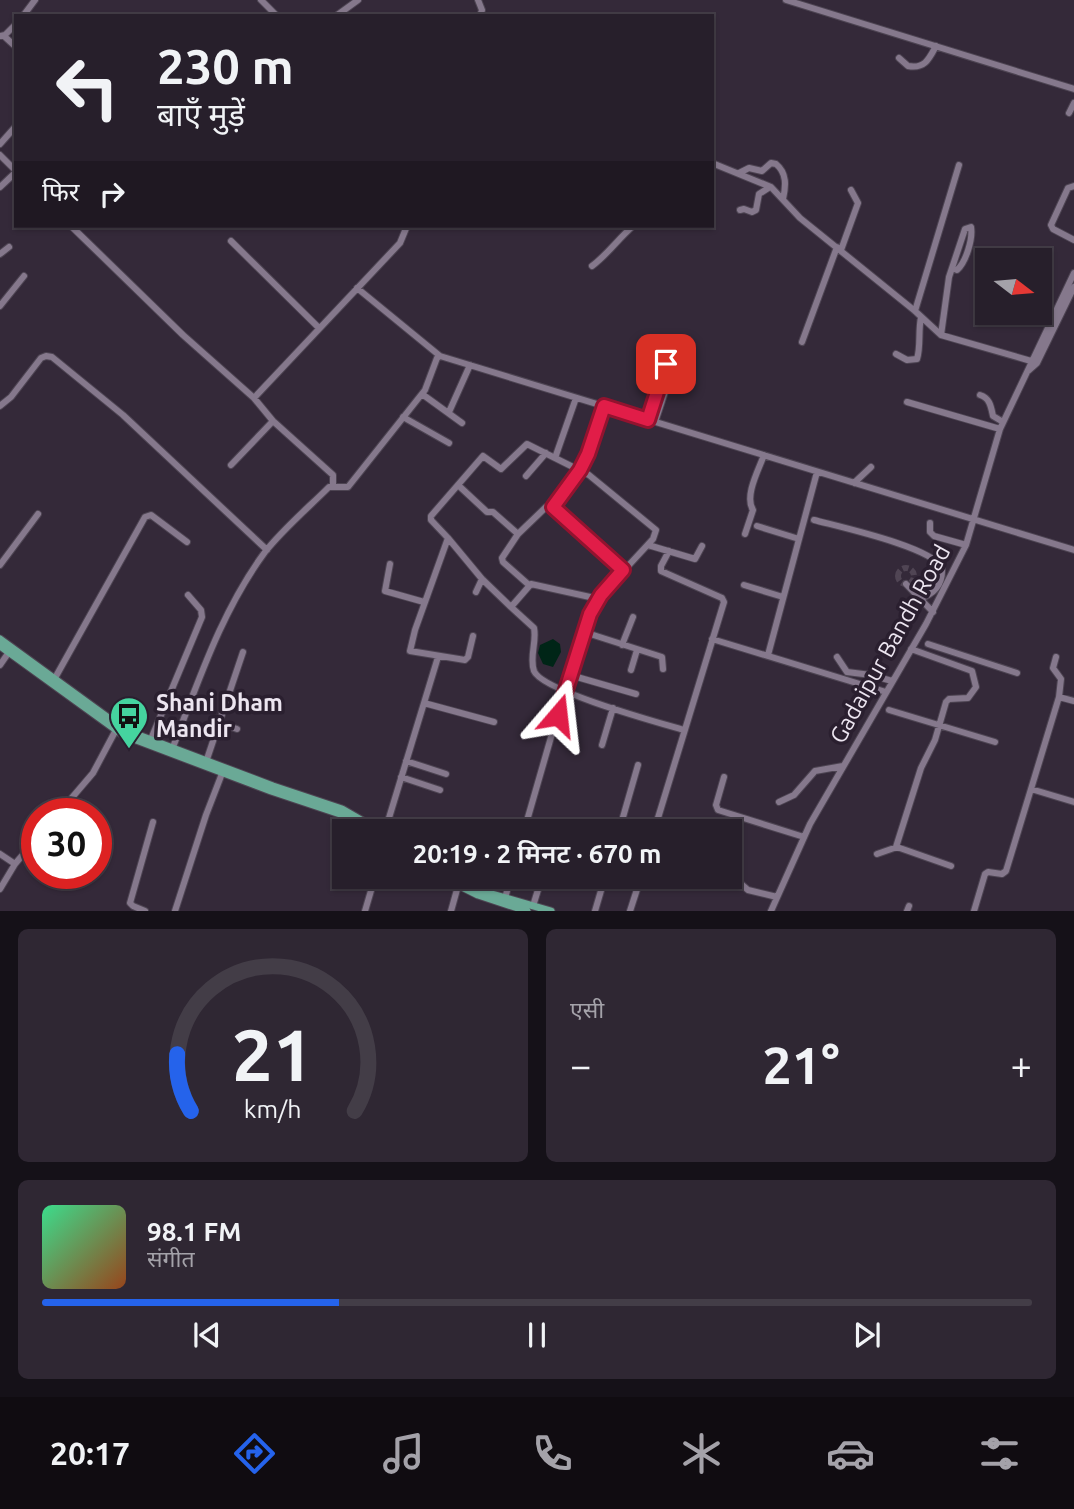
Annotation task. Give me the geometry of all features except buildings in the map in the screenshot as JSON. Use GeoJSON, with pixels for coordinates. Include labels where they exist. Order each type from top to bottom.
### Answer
{"type":"FeatureCollection","features":[{"type":"Feature","properties":{"kind":"main road"},"geometry":{"type":"LineString","coordinates":[[0,639],[55,678],[116,728],[342,809],[361,819]]}},
{"type":"Feature","properties":{"kind":"main road"},"geometry":{"type":"LineString","coordinates":[[0,646],[116,728],[271,791],[349,819]]}},
{"type":"Feature","properties":{"kind":"main road"},"geometry":{"type":"LineString","coordinates":[[465,889],[490,900],[551,911]]}},
{"type":"Feature","properties":{"kind":"main road"},"geometry":{"type":"LineString","coordinates":[[483,889],[530,908]]}},
{"type":"Feature","properties":{"kind":"street"},"geometry":{"type":"LineString","coordinates":[[261,0],[275,14]]}},
{"type":"Feature","properties":{"kind":"street"},"geometry":{"type":"LineString","coordinates":[[348,3],[358,0]]}},
{"type":"Feature","properties":{"kind":"street"},"geometry":{"type":"LineString","coordinates":[[786,0],[1074,89]]}},
{"type":"Feature","properties":{"kind":"street"},"geometry":{"type":"LineString","coordinates":[[900,58],[908,66],[922,66],[929,61],[936,46]]}},
{"type":"Feature","properties":{"kind":"street"},"geometry":{"type":"LineString","coordinates":[[1069,113],[1074,103]]}},
{"type":"Feature","properties":{"kind":"street"},"geometry":{"type":"LineString","coordinates":[[0,144],[14,128]]}},
{"type":"Feature","properties":{"kind":"street"},"geometry":{"type":"LineString","coordinates":[[9,133],[14,138]]}},
{"type":"Feature","properties":{"kind":"street"},"geometry":{"type":"LineString","coordinates":[[0,155],[14,170]]}},
{"type":"Feature","properties":{"kind":"street"},"geometry":{"type":"LineString","coordinates":[[9,164],[14,160]]}},
{"type":"Feature","properties":{"kind":"street"},"geometry":{"type":"LineString","coordinates":[[739,173],[749,168],[762,171],[771,163],[776,164],[783,173],[783,199]]}},
{"type":"Feature","properties":{"kind":"street"},"geometry":{"type":"LineString","coordinates":[[714,164],[770,187],[800,218],[915,311],[940,335],[1031,361]]}},
{"type":"Feature","properties":{"kind":"street"},"geometry":{"type":"LineString","coordinates":[[915,311],[959,165]]}},
{"type":"Feature","properties":{"kind":"street"},"geometry":{"type":"LineString","coordinates":[[0,187],[14,174]]}},
{"type":"Feature","properties":{"kind":"street"},"geometry":{"type":"LineString","coordinates":[[1074,186],[1068,188],[1051,225],[1053,229],[1074,240]]}},
{"type":"Feature","properties":{"kind":"street"},"geometry":{"type":"LineString","coordinates":[[740,210],[756,210],[759,194],[770,187]]}},
{"type":"Feature","properties":{"kind":"street"},"geometry":{"type":"LineString","coordinates":[[802,342],[858,203],[851,190]]}},
{"type":"Feature","properties":{"kind":"street"},"geometry":{"type":"LineString","coordinates":[[74,228],[183,335],[254,398],[273,421],[333,475],[333,486]]}},
{"type":"Feature","properties":{"kind":"street"},"geometry":{"type":"LineString","coordinates":[[254,398],[400,243],[406,228]]}},
{"type":"Feature","properties":{"kind":"street"},"geometry":{"type":"LineString","coordinates":[[592,265],[631,228]]}},
{"type":"Feature","properties":{"kind":"street"},"geometry":{"type":"LineString","coordinates":[[940,335],[948,283],[965,229],[971,228],[973,231],[962,264],[957,270],[953,268]]}},
{"type":"Feature","properties":{"kind":"street"},"geometry":{"type":"LineString","coordinates":[[231,242],[319,328]]}},
{"type":"Feature","properties":{"kind":"street"},"geometry":{"type":"LineString","coordinates":[[0,254],[9,247]]}},
{"type":"Feature","properties":{"kind":"street","name":"Gadaipur Bandh Road"},"geometry":{"type":"LineString","coordinates":[[771,911],[804,837],[933,612],[966,545],[1002,426],[1074,273]]}},
{"type":"Feature","properties":{"kind":"street"},"geometry":{"type":"LineString","coordinates":[[0,306],[24,276]]}},
{"type":"Feature","properties":{"kind":"street"},"geometry":{"type":"LineString","coordinates":[[1028,371],[1037,363],[1074,287]]}},
{"type":"Feature","properties":{"kind":"street"},"geometry":{"type":"LineString","coordinates":[[357,288],[439,356],[1074,550]]}},
{"type":"Feature","properties":{"kind":"street"},"geometry":{"type":"LineString","coordinates":[[896,354],[907,360],[916,359],[919,352],[918,331],[921,317]]}},
{"type":"Feature","properties":{"kind":"street"},"geometry":{"type":"LineString","coordinates":[[173,747],[214,643],[251,573],[267,550],[329,487],[348,487],[422,394],[439,356]]}},
{"type":"Feature","properties":{"kind":"street"},"geometry":{"type":"LineString","coordinates":[[0,406],[11,397],[41,358],[52,357],[123,415],[267,550]]}},
{"type":"Feature","properties":{"kind":"street"},"geometry":{"type":"LineString","coordinates":[[652,421],[666,364]]}},
{"type":"Feature","properties":{"kind":"street"},"geometry":{"type":"LineString","coordinates":[[449,412],[470,365]]}},
{"type":"Feature","properties":{"kind":"street"},"geometry":{"type":"LineString","coordinates":[[652,421],[670,377]]}},
{"type":"Feature","properties":{"kind":"street"},"geometry":{"type":"LineString","coordinates":[[422,394],[462,423]]}},
{"type":"Feature","properties":{"kind":"street"},"geometry":{"type":"LineString","coordinates":[[979,395],[990,404],[993,416],[1002,426]]}},
{"type":"Feature","properties":{"kind":"street"},"geometry":{"type":"LineString","coordinates":[[555,458],[576,398]]}},
{"type":"Feature","properties":{"kind":"street"},"geometry":{"type":"LineString","coordinates":[[907,402],[1002,426]]}},
{"type":"Feature","properties":{"kind":"street"},"geometry":{"type":"LineString","coordinates":[[553,507],[580,470],[604,406]]}},
{"type":"Feature","properties":{"kind":"street"},"geometry":{"type":"LineString","coordinates":[[404,417],[449,443]]}},
{"type":"Feature","properties":{"kind":"street"},"geometry":{"type":"LineString","coordinates":[[231,465],[273,421]]}},
{"type":"Feature","properties":{"kind":"street"},"geometry":{"type":"LineString","coordinates":[[527,819],[564,692],[584,632],[599,599],[655,537],[656,530],[592,477],[527,444],[501,469],[483,456],[430,519],[482,579],[534,628],[532,652],[535,673],[564,692],[684,730]]}},
{"type":"Feature","properties":{"kind":"street"},"geometry":{"type":"LineString","coordinates":[[526,476],[546,453]]}},
{"type":"Feature","properties":{"kind":"street"},"geometry":{"type":"LineString","coordinates":[[745,534],[753,510],[749,504],[764,455]]}},
{"type":"Feature","properties":{"kind":"street"},"geometry":{"type":"LineString","coordinates":[[854,483],[871,467]]}},
{"type":"Feature","properties":{"kind":"street"},"geometry":{"type":"LineString","coordinates":[[768,655],[817,472]]}},
{"type":"Feature","properties":{"kind":"street"},"geometry":{"type":"LineString","coordinates":[[458,485],[487,513],[493,512],[518,534]]}},
{"type":"Feature","properties":{"kind":"street"},"geometry":{"type":"LineString","coordinates":[[529,585],[503,562],[502,558],[518,534],[546,507],[553,507],[623,570]]}},
{"type":"Feature","properties":{"kind":"street"},"geometry":{"type":"LineString","coordinates":[[0,565],[38,514]]}},
{"type":"Feature","properties":{"kind":"street"},"geometry":{"type":"LineString","coordinates":[[55,678],[147,515],[162,522],[187,542]]}},
{"type":"Feature","properties":{"kind":"street"},"geometry":{"type":"LineString","coordinates":[[814,520],[906,547],[936,560],[942,568],[939,584],[932,594],[919,599]]}},
{"type":"Feature","properties":{"kind":"street"},"geometry":{"type":"LineString","coordinates":[[930,523],[930,532],[934,536],[966,545]]}},
{"type":"Feature","properties":{"kind":"street"},"geometry":{"type":"LineString","coordinates":[[757,526],[799,538]]}},
{"type":"Feature","properties":{"kind":"street"},"geometry":{"type":"LineString","coordinates":[[448,538],[424,602],[410,650],[465,660],[472,636]]}},
{"type":"Feature","properties":{"kind":"street"},"geometry":{"type":"LineString","coordinates":[[648,545],[695,559],[702,546]]}},
{"type":"Feature","properties":{"kind":"street"},"geometry":{"type":"LineString","coordinates":[[658,819],[723,599],[661,571],[668,551]]}},
{"type":"Feature","properties":{"kind":"street"},"geometry":{"type":"LineString","coordinates":[[390,564],[385,591],[424,602]]}},
{"type":"Feature","properties":{"kind":"street"},"geometry":{"type":"LineString","coordinates":[[476,592],[482,579]]}},
{"type":"Feature","properties":{"kind":"street"},"geometry":{"type":"LineString","coordinates":[[511,607],[529,585],[533,584],[599,599]]}},
{"type":"Feature","properties":{"kind":"street"},"geometry":{"type":"LineString","coordinates":[[906,584],[933,612]]}},
{"type":"Feature","properties":{"kind":"street"},"geometry":{"type":"LineString","coordinates":[[744,585],[783,597]]}},
{"type":"Feature","properties":{"kind":"street"},"geometry":{"type":"LineString","coordinates":[[151,739],[202,618],[201,610],[188,596]]}},
{"type":"Feature","properties":{"kind":"street"},"geometry":{"type":"LineString","coordinates":[[622,645],[633,617]]}},
{"type":"Feature","properties":{"kind":"street"},"geometry":{"type":"LineString","coordinates":[[584,632],[663,657],[663,669]]}},
{"type":"Feature","properties":{"kind":"street"},"geometry":{"type":"LineString","coordinates":[[712,639],[886,692]]}},
{"type":"Feature","properties":{"kind":"street"},"geometry":{"type":"LineString","coordinates":[[928,643],[1017,673]]}},
{"type":"Feature","properties":{"kind":"street"},"geometry":{"type":"LineString","coordinates":[[911,649],[972,671]]}},
{"type":"Feature","properties":{"kind":"street"},"geometry":{"type":"LineString","coordinates":[[631,670],[637,650]]}},
{"type":"Feature","properties":{"kind":"street"},"geometry":{"type":"LineString","coordinates":[[0,666],[9,652]]}},
{"type":"Feature","properties":{"kind":"street"},"geometry":{"type":"LineString","coordinates":[[207,759],[243,652]]}},
{"type":"Feature","properties":{"kind":"street"},"geometry":{"type":"LineString","coordinates":[[387,819],[438,657]]}},
{"type":"Feature","properties":{"kind":"street"},"geometry":{"type":"LineString","coordinates":[[837,657],[846,672],[892,681]]}},
{"type":"Feature","properties":{"kind":"street"},"geometry":{"type":"LineString","coordinates":[[974,911],[985,874],[1002,874],[1006,871],[1059,697],[1061,679],[1053,668],[1056,657]]}},
{"type":"Feature","properties":{"kind":"street"},"geometry":{"type":"LineString","coordinates":[[896,847],[921,768],[940,725],[945,705],[949,699],[968,698],[972,695],[976,682],[972,671],[975,659]]}},
{"type":"Feature","properties":{"kind":"street"},"geometry":{"type":"LineString","coordinates":[[570,675],[636,694]]}},
{"type":"Feature","properties":{"kind":"street"},"geometry":{"type":"LineString","coordinates":[[1059,697],[1074,701]]}},
{"type":"Feature","properties":{"kind":"street"},"geometry":{"type":"LineString","coordinates":[[424,703],[494,722]]}},
{"type":"Feature","properties":{"kind":"street"},"geometry":{"type":"LineString","coordinates":[[602,744],[613,708]]}},
{"type":"Feature","properties":{"kind":"street"},"geometry":{"type":"LineString","coordinates":[[890,709],[995,742]]}},
{"type":"Feature","properties":{"kind":"street"},"geometry":{"type":"LineString","coordinates":[[219,723],[237,729]]}},
{"type":"Feature","properties":{"kind":"street"},"geometry":{"type":"LineString","coordinates":[[72,798],[93,773],[116,728]]}},
{"type":"Feature","properties":{"kind":"street"},"geometry":{"type":"LineString","coordinates":[[406,761],[446,774]]}},
{"type":"Feature","properties":{"kind":"street"},"geometry":{"type":"LineString","coordinates":[[622,819],[638,765]]}},
{"type":"Feature","properties":{"kind":"street"},"geometry":{"type":"LineString","coordinates":[[779,802],[794,795],[816,771],[843,766]]}},
{"type":"Feature","properties":{"kind":"street"},"geometry":{"type":"LineString","coordinates":[[176,911],[206,815],[223,771]]}},
{"type":"Feature","properties":{"kind":"street"},"geometry":{"type":"LineString","coordinates":[[401,777],[440,790]]}},
{"type":"Feature","properties":{"kind":"street"},"geometry":{"type":"LineString","coordinates":[[723,777],[716,805],[718,810],[804,837]]}},
{"type":"Feature","properties":{"kind":"street"},"geometry":{"type":"LineString","coordinates":[[1031,789],[1074,802]]}},
{"type":"Feature","properties":{"kind":"street"},"geometry":{"type":"LineString","coordinates":[[145,911],[130,903],[153,822]]}},
{"type":"Feature","properties":{"kind":"street"},"geometry":{"type":"LineString","coordinates":[[877,854],[896,847],[951,866]]}},
{"type":"Feature","properties":{"kind":"street"},"geometry":{"type":"LineString","coordinates":[[0,854],[15,864]]}},
{"type":"Feature","properties":{"kind":"street"},"geometry":{"type":"LineString","coordinates":[[0,889],[21,857]]}},
{"type":"Feature","properties":{"kind":"street"},"geometry":{"type":"LineString","coordinates":[[742,884],[753,891],[777,897]]}},
{"type":"Feature","properties":{"kind":"street"},"geometry":{"type":"LineString","coordinates":[[365,911],[371,889]]}},
{"type":"Feature","properties":{"kind":"street"},"geometry":{"type":"LineString","coordinates":[[451,911],[457,889]]}},
{"type":"Feature","properties":{"kind":"street"},"geometry":{"type":"LineString","coordinates":[[505,898],[508,889]]}},
{"type":"Feature","properties":{"kind":"street"},"geometry":{"type":"LineString","coordinates":[[530,908],[537,889]]}},
{"type":"Feature","properties":{"kind":"street"},"geometry":{"type":"LineString","coordinates":[[595,911],[601,889]]}},
{"type":"Feature","properties":{"kind":"street"},"geometry":{"type":"LineString","coordinates":[[631,911],[637,889]]}},
{"type":"Feature","properties":{"kind":"shaded area"},"geometry":{"type":"Polygon","coordinates":[[[553,639],[560,644],[561,652],[553,667],[543,664],[538,653],[540,645],[553,639]]]}},
{"type":"Feature","properties":{"kind":"tunnel"},"geometry":{"type":"LineString","coordinates":[[906,568],[912,570],[914,576],[912,582],[906,584],[900,582],[898,576],[900,570],[906,568]]}},
{"type":"Feature","properties":{"kind":"place","name":"Shani Dham Mandir"},"geometry":{"type":"Point","coordinates":[129,750]}},
{"type":"Feature","properties":{"kind":"route"},"geometry":{"type":"LineString","coordinates":[[558,715],[590,614],[601,595],[623,570],[553,507],[580,470],[604,406],[648,420],[666,364]]}}]}
